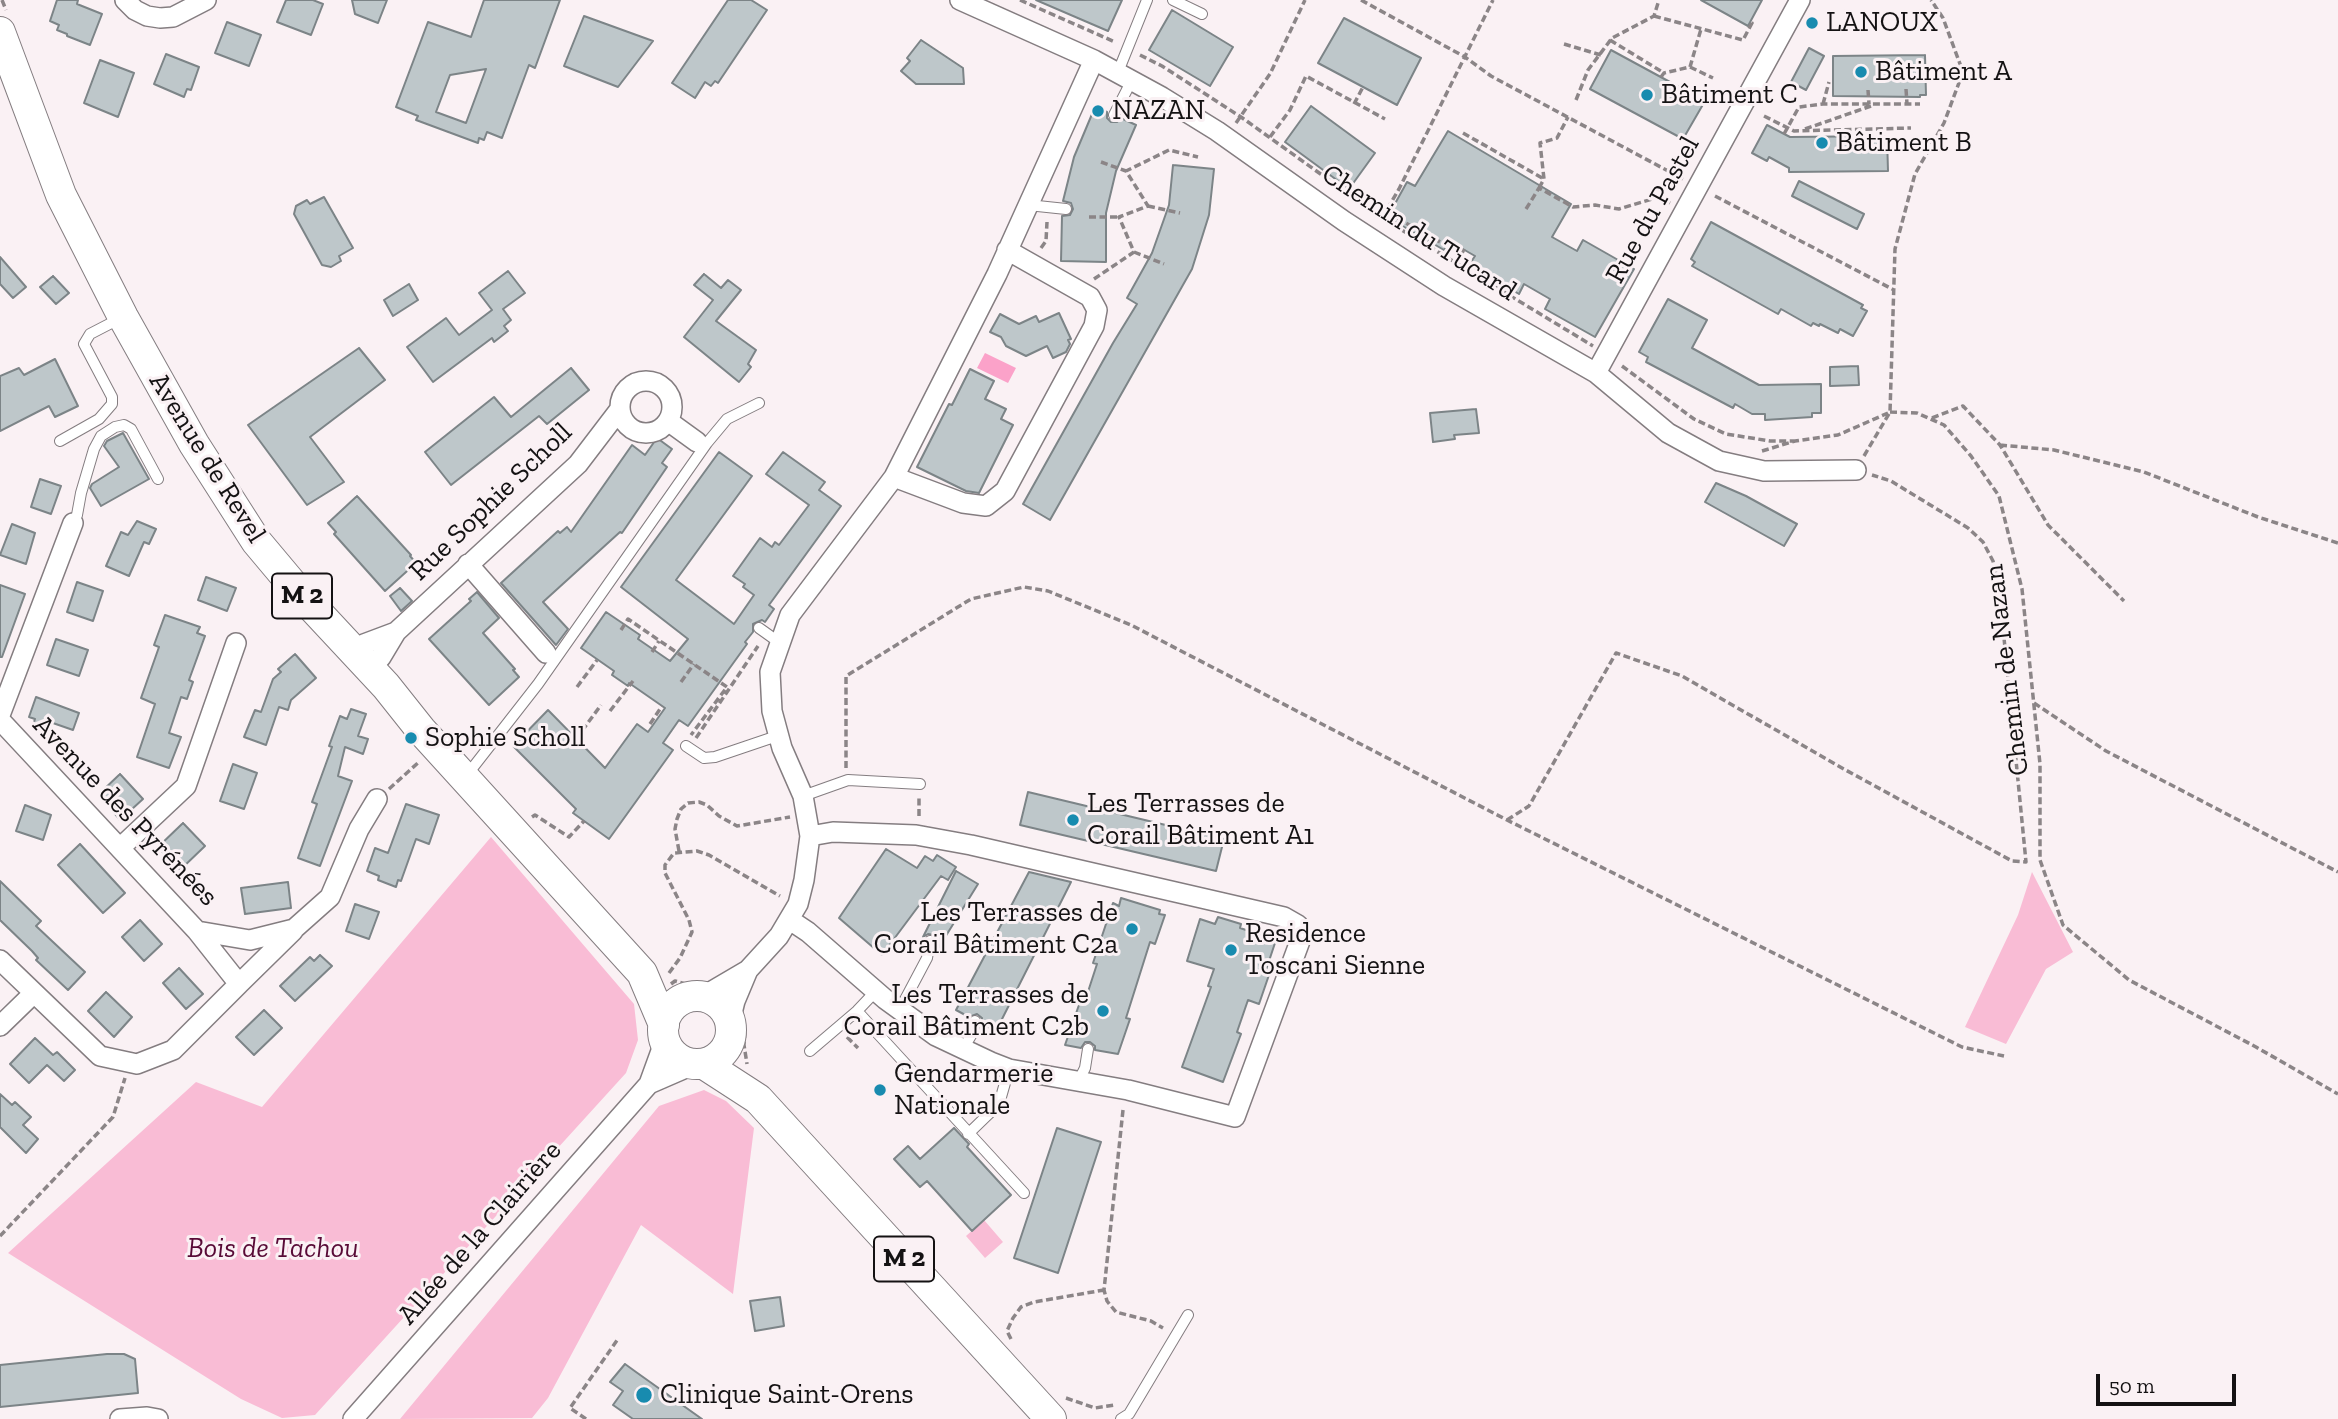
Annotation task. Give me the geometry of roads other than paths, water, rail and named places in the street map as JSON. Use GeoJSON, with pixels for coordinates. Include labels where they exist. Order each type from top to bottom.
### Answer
{"type":"FeatureCollection","features":[{"type":"Feature","properties":{"kind":"main road","name":"Avenue de Revel"},"geometry":{"type":"LineString","coordinates":[[0,32],[61,195],[123,317],[194,444],[256,541],[464,778],[654,975],[697,997]]}},
{"type":"Feature","properties":{"kind":"main road","name":"Avenue de Revel"},"geometry":{"type":"LineString","coordinates":[[0,64],[47,159]]}},
{"type":"Feature","properties":{"kind":"main road","name":"Avenue de Revel"},"geometry":{"type":"LineString","coordinates":[[654,975],[664,1033]]}},
{"type":"Feature","properties":{"kind":"main road"},"geometry":{"type":"LineString","coordinates":[[697,997],[720,1005],[731,1028],[725,1051],[712,1061],[700,1064],[687,1063],[673,1054],[664,1033],[673,1007],[697,997]]}},
{"type":"Feature","properties":{"kind":"main road","name":"M 2"},"geometry":{"type":"LineString","coordinates":[[731,1028],[737,1053],[758,1099]]}},
{"type":"Feature","properties":{"kind":"main road","name":"M 2"},"geometry":{"type":"LineString","coordinates":[[700,1064],[758,1099],[1055,1406]]}},
{"type":"Feature","properties":{"kind":"street"},"geometry":{"type":"LineString","coordinates":[[125,0],[135,10],[160,18],[173,17],[206,0]]}},
{"type":"Feature","properties":{"kind":"street","name":"Chemin du Tucard"},"geometry":{"type":"LineString","coordinates":[[960,0],[1094,60],[1217,131],[1344,221],[1444,286],[1596,373],[1668,433],[1719,461],[1764,471],[1856,470]]}},
{"type":"Feature","properties":{"kind":"street","name":"Rue du Pastel"},"geometry":{"type":"LineString","coordinates":[[1596,373],[1800,0]]}},
{"type":"Feature","properties":{"kind":"street"},"geometry":{"type":"LineString","coordinates":[[731,1028],[735,1001],[748,970],[779,936],[794,912],[809,856],[810,836],[805,805],[777,736],[772,711],[768,635],[790,615],[894,477],[1007,250],[1094,60]]}},
{"type":"Feature","properties":{"kind":"street"},"geometry":{"type":"LineString","coordinates":[[894,477],[963,503],[986,506],[1005,491],[1094,326],[1097,310],[1090,297],[1007,250]]}},
{"type":"Feature","properties":{"kind":"street","name":"Rue Sophie Scholl"},"geometry":{"type":"LineString","coordinates":[[362,660],[381,657],[396,632],[578,464],[620,409],[625,392],[639,382],[648,382],[664,389],[669,396],[671,413],[667,421]]}},
{"type":"Feature","properties":{"kind":"street"},"geometry":{"type":"LineString","coordinates":[[620,409],[626,424],[640,432],[655,431],[667,421],[697,442]]}},
{"type":"Feature","properties":{"kind":"street"},"geometry":{"type":"LineString","coordinates":[[0,718],[73,523]]}},
{"type":"Feature","properties":{"kind":"street"},"geometry":{"type":"LineString","coordinates":[[468,564],[546,653]]}},
{"type":"Feature","properties":{"kind":"street"},"geometry":{"type":"LineString","coordinates":[[120,848],[186,786],[236,643]]}},
{"type":"Feature","properties":{"kind":"street","name":"Avenue des Pyrénées"},"geometry":{"type":"LineString","coordinates":[[0,718],[198,931],[250,940],[295,929]]}},
{"type":"Feature","properties":{"kind":"street","name":"Avenue des Pyrénées"},"geometry":{"type":"LineString","coordinates":[[34,993],[100,1056],[137,1064],[173,1050],[330,897],[359,829],[377,799]]}},
{"type":"Feature","properties":{"kind":"street"},"geometry":{"type":"LineString","coordinates":[[794,912],[808,932],[876,991],[936,1036],[963,1049],[1009,1069],[1128,1090],[1235,1117],[1300,941],[1298,925],[1284,917],[1028,857],[916,835],[833,832],[810,836]]}},
{"type":"Feature","properties":{"kind":"street"},"geometry":{"type":"LineString","coordinates":[[198,931],[239,984]]}},
{"type":"Feature","properties":{"kind":"street"},"geometry":{"type":"LineString","coordinates":[[0,960],[34,993],[0,1026]]}},
{"type":"Feature","properties":{"kind":"street"},"geometry":{"type":"LineString","coordinates":[[697,997],[748,970]]}},
{"type":"Feature","properties":{"kind":"street","name":"Allée de la Clairière"},"geometry":{"type":"LineString","coordinates":[[353,1419],[649,1084],[664,1033]]}},
{"type":"Feature","properties":{"kind":"street","name":"Allée de la Clairière"},"geometry":{"type":"LineString","coordinates":[[649,1084],[700,1064]]}},
{"type":"Feature","properties":{"kind":"street"},"geometry":{"type":"LineString","coordinates":[[120,1419],[147,1416],[158,1419]]}},
{"type":"Feature","properties":{"kind":"lane"},"geometry":{"type":"LineString","coordinates":[[1114,115],[1125,76],[1128,48],[1147,0]]}},
{"type":"Feature","properties":{"kind":"lane"},"geometry":{"type":"LineString","coordinates":[[1173,0],[1202,14]]}},
{"type":"Feature","properties":{"kind":"lane"},"geometry":{"type":"LineString","coordinates":[[1027,205],[1066,208]]}},
{"type":"Feature","properties":{"kind":"lane"},"geometry":{"type":"LineString","coordinates":[[60,441],[99,419],[112,404],[112,397],[84,344],[90,334],[123,317]]}},
{"type":"Feature","properties":{"kind":"lane"},"geometry":{"type":"LineString","coordinates":[[464,778],[538,684],[707,443],[727,419],[759,403]]}},
{"type":"Feature","properties":{"kind":"lane"},"geometry":{"type":"LineString","coordinates":[[73,523],[94,449],[102,436],[115,427],[124,425],[131,429],[159,479]]}},
{"type":"Feature","properties":{"kind":"lane"},"geometry":{"type":"LineString","coordinates":[[686,747],[704,758],[715,757],[777,736]]}},
{"type":"Feature","properties":{"kind":"lane"},"geometry":{"type":"LineString","coordinates":[[805,805],[846,781],[920,784]]}},
{"type":"Feature","properties":{"kind":"lane"},"geometry":{"type":"LineString","coordinates":[[900,1009],[927,958],[930,942]]}},
{"type":"Feature","properties":{"kind":"lane"},"geometry":{"type":"LineString","coordinates":[[810,1051],[876,991]]}},
{"type":"Feature","properties":{"kind":"lane"},"geometry":{"type":"LineString","coordinates":[[857,1011],[1024,1193]]}},
{"type":"Feature","properties":{"kind":"lane"},"geometry":{"type":"LineString","coordinates":[[963,1049],[972,1034],[975,1021]]}},
{"type":"Feature","properties":{"kind":"lane"},"geometry":{"type":"LineString","coordinates":[[1078,1082],[1088,1049]]}},
{"type":"Feature","properties":{"kind":"lane"},"geometry":{"type":"LineString","coordinates":[[968,1134],[999,1104],[1009,1069]]}},
{"type":"Feature","properties":{"kind":"lane"},"geometry":{"type":"LineString","coordinates":[[1121,1419],[1129,1414],[1188,1315]]}},
{"type":"Feature","properties":{"kind":"place","name":"LANOUX"},"geometry":{"type":"Point","coordinates":[1812,23]}},
{"type":"Feature","properties":{"kind":"place","name":"Bâtiment A"},"geometry":{"type":"Point","coordinates":[1861,72]}},
{"type":"Feature","properties":{"kind":"place","name":"Bâtiment C"},"geometry":{"type":"Point","coordinates":[1647,95]}},
{"type":"Feature","properties":{"kind":"place","name":"NAZAN"},"geometry":{"type":"Point","coordinates":[1098,111]}},
{"type":"Feature","properties":{"kind":"place","name":"Bâtiment B"},"geometry":{"type":"Point","coordinates":[1822,143]}},
{"type":"Feature","properties":{"kind":"place","name":"Sophie Scholl"},"geometry":{"type":"Point","coordinates":[411,738]}},
{"type":"Feature","properties":{"kind":"place","name":"Les Terrasses de Corail Bâtiment A1"},"geometry":{"type":"Point","coordinates":[1073,820]}},
{"type":"Feature","properties":{"kind":"place","name":"Les Terrasses de Corail Bâtiment C2a"},"geometry":{"type":"Point","coordinates":[1132,929]}},
{"type":"Feature","properties":{"kind":"place","name":"Residence Toscani Sienne"},"geometry":{"type":"Point","coordinates":[1231,950]}},
{"type":"Feature","properties":{"kind":"place","name":"Les Terrasses de Corail Bâtiment C2b"},"geometry":{"type":"Point","coordinates":[1103,1011]}},
{"type":"Feature","properties":{"kind":"place","name":"Gendarmerie Nationale"},"geometry":{"type":"Point","coordinates":[880,1090]}},
{"type":"Feature","properties":{"kind":"place","name":"Clinique Saint-Orens"},"geometry":{"type":"Point","coordinates":[644,1395]}},
{"type":"Feature","properties":{"kind":"park label","name":"Bois de Tachou"},"geometry":{"type":"Point","coordinates":[273,1249]}}]}
